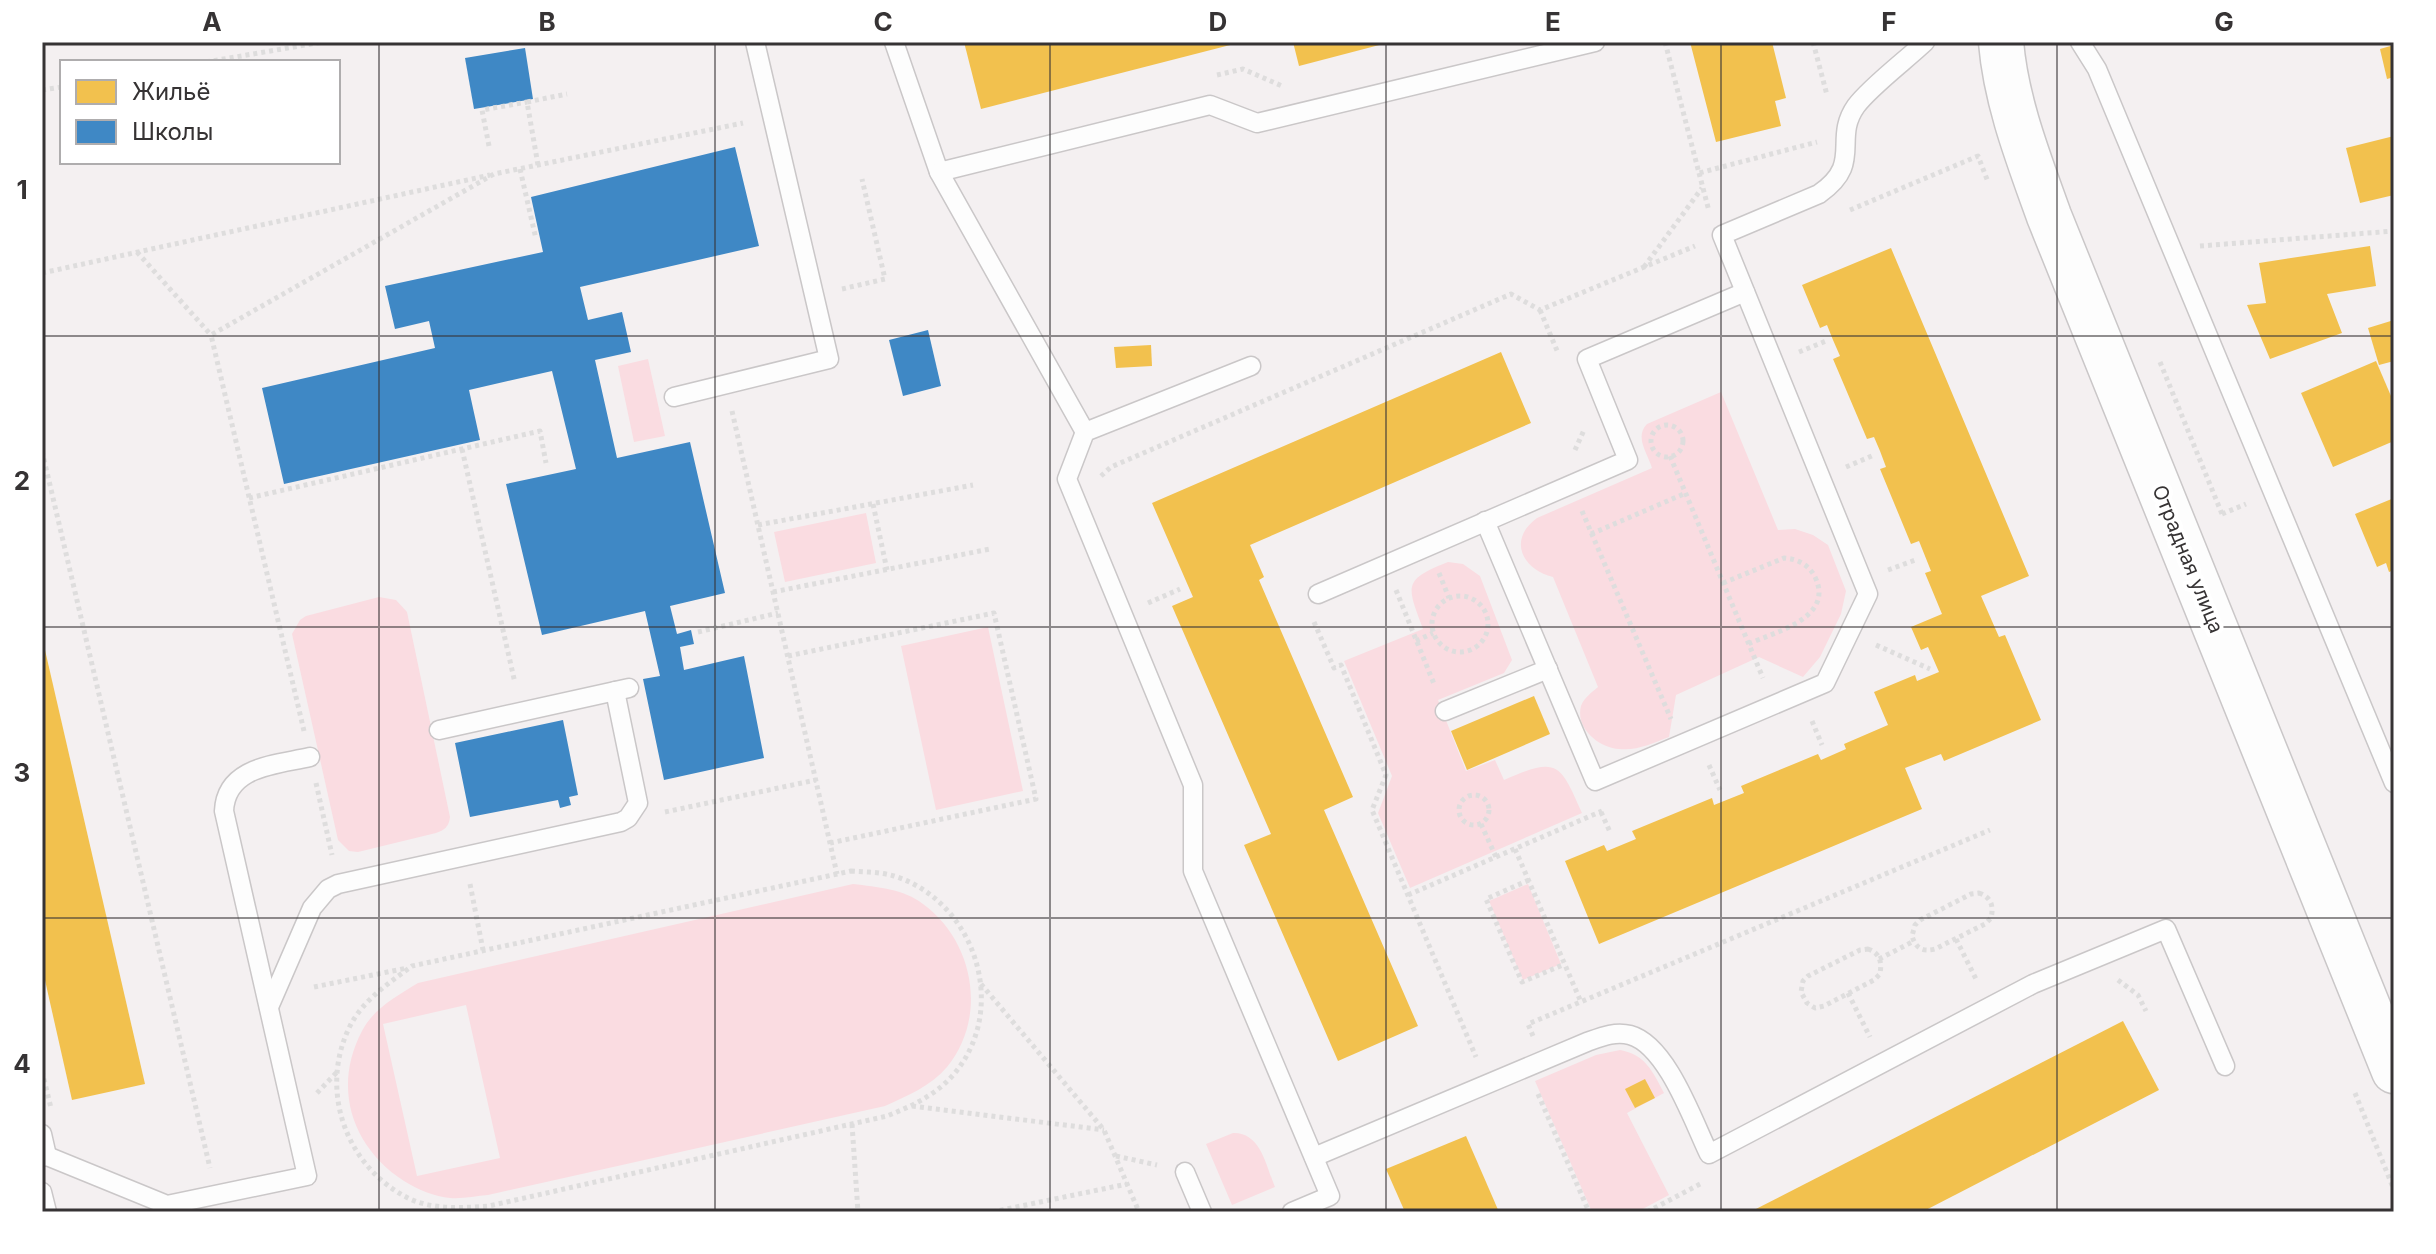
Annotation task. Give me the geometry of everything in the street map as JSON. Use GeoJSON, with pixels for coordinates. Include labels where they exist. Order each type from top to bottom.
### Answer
{"type":"FeatureCollection","features":[{"type":"Feature","properties":{"kind":"street","name":"Отрадная улица"},"geometry":{"type":"LineString","coordinates":[[2001,42],[2020,133],[2049,216],[2394,1071]]}},
{"type":"Feature","properties":{"kind":"lane"},"geometry":{"type":"LineString","coordinates":[[674,397],[829,359],[755,42]]}},
{"type":"Feature","properties":{"kind":"lane"},"geometry":{"type":"LineString","coordinates":[[894,42],[939,172],[1085,432]]}},
{"type":"Feature","properties":{"kind":"lane"},"geometry":{"type":"LineString","coordinates":[[939,172],[1210,105],[1257,123],[1595,42]]}},
{"type":"Feature","properties":{"kind":"lane"},"geometry":{"type":"LineString","coordinates":[[1485,521],[1595,781],[1825,683],[1868,594],[1722,235],[1819,194],[1832,185],[1845,166],[1846,125],[1857,106],[1925,42]]}},
{"type":"Feature","properties":{"kind":"lane"},"geometry":{"type":"LineString","coordinates":[[2080,42],[2097,69],[2394,783]]}},
{"type":"Feature","properties":{"kind":"lane"},"geometry":{"type":"LineString","coordinates":[[1318,594],[1628,460],[1587,359],[1745,292]]}},
{"type":"Feature","properties":{"kind":"lane"},"geometry":{"type":"LineString","coordinates":[[1251,366],[1085,432],[1067,479],[1193,785],[1193,871],[1334,1204],[1292,1212]]}},
{"type":"Feature","properties":{"kind":"lane"},"geometry":{"type":"LineString","coordinates":[[1445,711],[1548,669]]}},
{"type":"Feature","properties":{"kind":"lane"},"geometry":{"type":"LineString","coordinates":[[269,1007],[312,908],[328,889],[338,884],[621,822],[628,818],[638,803],[622,690],[439,730]]}},
{"type":"Feature","properties":{"kind":"lane"},"geometry":{"type":"LineString","coordinates":[[42,1134],[45,1157],[167,1205],[307,1176],[224,811],[225,799],[239,777],[310,757]]}},
{"type":"Feature","properties":{"kind":"lane"},"geometry":{"type":"LineString","coordinates":[[1314,1157],[1610,1034],[1627,1034],[1641,1039],[1664,1064],[1709,1154],[2033,984],[2166,929],[2225,1066]]}},
{"type":"Feature","properties":{"kind":"lane"},"geometry":{"type":"LineString","coordinates":[[1185,1172],[1202,1212]]}},
{"type":"Feature","properties":{"kind":"lane"},"geometry":{"type":"LineString","coordinates":[[42,1192],[47,1212]]}},
{"type":"Feature","properties":{"kind":"path"},"geometry":{"type":"LineString","coordinates":[[218,60],[323,42]]}},
{"type":"Feature","properties":{"kind":"path"},"geometry":{"type":"LineString","coordinates":[[1665,42],[1699,173],[1820,141],[1828,135]]}},
{"type":"Feature","properties":{"kind":"path"},"geometry":{"type":"LineString","coordinates":[[1813,42],[1830,106]]}},
{"type":"Feature","properties":{"kind":"path"},"geometry":{"type":"LineString","coordinates":[[489,146],[482,110],[567,94]]}},
{"type":"Feature","properties":{"kind":"path"},"geometry":{"type":"LineString","coordinates":[[527,102],[538,165]]}},
{"type":"Feature","properties":{"kind":"path"},"geometry":{"type":"LineString","coordinates":[[42,273],[772,117]]}},
{"type":"Feature","properties":{"kind":"path"},"geometry":{"type":"LineString","coordinates":[[1843,213],[1978,156],[1989,186]]}},
{"type":"Feature","properties":{"kind":"path"},"geometry":{"type":"LineString","coordinates":[[520,169],[536,239]]}},
{"type":"Feature","properties":{"kind":"path"},"geometry":{"type":"LineString","coordinates":[[211,335],[494,174]]}},
{"type":"Feature","properties":{"kind":"path"},"geometry":{"type":"LineString","coordinates":[[813,295],[885,279],[862,179]]}},
{"type":"Feature","properties":{"kind":"path"},"geometry":{"type":"LineString","coordinates":[[1644,267],[1702,188]]}},
{"type":"Feature","properties":{"kind":"path"},"geometry":{"type":"LineString","coordinates":[[2170,248],[2394,231]]}},
{"type":"Feature","properties":{"kind":"path"},"geometry":{"type":"LineString","coordinates":[[1540,310],[1722,235]]}},
{"type":"Feature","properties":{"kind":"path"},"geometry":{"type":"LineString","coordinates":[[137,252],[211,335],[338,884]]}},
{"type":"Feature","properties":{"kind":"path"},"geometry":{"type":"LineString","coordinates":[[1094,486],[1111,467],[1511,294],[1540,310],[1562,362]]}},
{"type":"Feature","properties":{"kind":"path"},"geometry":{"type":"LineString","coordinates":[[1791,356],[1826,341]]}},
{"type":"Feature","properties":{"kind":"path"},"geometry":{"type":"LineString","coordinates":[[2160,362],[2222,514]]}},
{"type":"Feature","properties":{"kind":"path"},"geometry":{"type":"LineString","coordinates":[[726,384],[837,874]]}},
{"type":"Feature","properties":{"kind":"path"},"geometry":{"type":"LineString","coordinates":[[1666,425],[1675,427],[1682,436],[1679,451],[1670,456],[1659,455],[1652,443],[1653,433],[1666,425]]}},
{"type":"Feature","properties":{"kind":"path"},"geometry":{"type":"LineString","coordinates":[[1570,456],[1585,426]]}},
{"type":"Feature","properties":{"kind":"path"},"geometry":{"type":"LineString","coordinates":[[249,498],[540,431],[546,463]]}},
{"type":"Feature","properties":{"kind":"path"},"geometry":{"type":"LineString","coordinates":[[462,449],[521,712]]}},
{"type":"Feature","properties":{"kind":"path"},"geometry":{"type":"LineString","coordinates":[[42,451],[217,1195]]}},
{"type":"Feature","properties":{"kind":"path"},"geometry":{"type":"LineString","coordinates":[[1837,470],[1874,455]]}},
{"type":"Feature","properties":{"kind":"path"},"geometry":{"type":"LineString","coordinates":[[1670,456],[1774,705]]}},
{"type":"Feature","properties":{"kind":"path"},"geometry":{"type":"LineString","coordinates":[[1571,484],[1682,744]]}},
{"type":"Feature","properties":{"kind":"path"},"geometry":{"type":"LineString","coordinates":[[758,525],[973,485]]}},
{"type":"Feature","properties":{"kind":"path"},"geometry":{"type":"LineString","coordinates":[[1591,534],[1686,493]]}},
{"type":"Feature","properties":{"kind":"path"},"geometry":{"type":"LineString","coordinates":[[873,504],[887,570]]}},
{"type":"Feature","properties":{"kind":"path"},"geometry":{"type":"LineString","coordinates":[[773,592],[990,549]]}},
{"type":"Feature","properties":{"kind":"path"},"geometry":{"type":"LineString","coordinates":[[1723,583],[1784,558],[1804,564],[1818,583],[1817,604],[1811,613],[1801,621],[1748,644]]}},
{"type":"Feature","properties":{"kind":"path"},"geometry":{"type":"LineString","coordinates":[[1880,574],[1918,559]]}},
{"type":"Feature","properties":{"kind":"path"},"geometry":{"type":"LineString","coordinates":[[1385,565],[1445,711]]}},
{"type":"Feature","properties":{"kind":"path"},"geometry":{"type":"LineString","coordinates":[[1144,605],[1180,589]]}},
{"type":"Feature","properties":{"kind":"path"},"geometry":{"type":"LineString","coordinates":[[1468,597],[1482,607],[1487,616],[1486,634],[1474,648],[1465,651],[1447,649],[1433,633],[1435,609],[1449,598],[1468,597]]}},
{"type":"Feature","properties":{"kind":"path"},"geometry":{"type":"LineString","coordinates":[[698,632],[778,613]]}},
{"type":"Feature","properties":{"kind":"path"},"geometry":{"type":"LineString","coordinates":[[788,656],[994,613],[1026,752],[1036,799],[830,843]]}},
{"type":"Feature","properties":{"kind":"path"},"geometry":{"type":"LineString","coordinates":[[1310,613],[1334,668],[1341,665],[1386,775],[1372,810],[1488,1084]]}},
{"type":"Feature","properties":{"kind":"path"},"geometry":{"type":"LineString","coordinates":[[1416,641],[1433,633]]}},
{"type":"Feature","properties":{"kind":"path"},"geometry":{"type":"LineString","coordinates":[[1871,643],[1930,669]]}},
{"type":"Feature","properties":{"kind":"path"},"geometry":{"type":"LineString","coordinates":[[1799,726],[1826,715]]}},
{"type":"Feature","properties":{"kind":"path"},"geometry":{"type":"LineString","coordinates":[[1812,721],[1822,745]]}},
{"type":"Feature","properties":{"kind":"path"},"geometry":{"type":"LineString","coordinates":[[1696,771],[1722,760]]}},
{"type":"Feature","properties":{"kind":"path"},"geometry":{"type":"LineString","coordinates":[[1709,765],[1720,790]]}},
{"type":"Feature","properties":{"kind":"path"},"geometry":{"type":"LineString","coordinates":[[621,822],[816,780]]}},
{"type":"Feature","properties":{"kind":"path"},"geometry":{"type":"LineString","coordinates":[[1480,796],[1488,803],[1488,817],[1481,824],[1467,824],[1461,816],[1460,806],[1466,798],[1480,796]]}},
{"type":"Feature","properties":{"kind":"path"},"geometry":{"type":"LineString","coordinates":[[1408,895],[1615,806]]}},
{"type":"Feature","properties":{"kind":"path"},"geometry":{"type":"LineString","coordinates":[[1601,812],[1610,832]]}},
{"type":"Feature","properties":{"kind":"path"},"geometry":{"type":"LineString","coordinates":[[1481,824],[1496,857]]}},
{"type":"Feature","properties":{"kind":"path"},"geometry":{"type":"LineString","coordinates":[[1536,1042],[1528,1024],[1990,830]]}},
{"type":"Feature","properties":{"kind":"path"},"geometry":{"type":"LineString","coordinates":[[1515,849],[1581,1002]]}},
{"type":"Feature","properties":{"kind":"path"},"geometry":{"type":"LineString","coordinates":[[464,856],[483,950]]}},
{"type":"Feature","properties":{"kind":"path"},"geometry":{"type":"LineString","coordinates":[[314,987],[851,871],[893,876],[931,894],[960,924],[978,962],[982,1001],[974,1040],[954,1074],[924,1101],[887,1116],[489,1206],[450,1209],[411,1199],[377,1178],[351,1145],[337,1106],[337,1064],[350,1025],[377,992],[412,966]]}},
{"type":"Feature","properties":{"kind":"path"},"geometry":{"type":"LineString","coordinates":[[1529,880],[1486,899],[1522,982],[1565,964]]}},
{"type":"Feature","properties":{"kind":"path"},"geometry":{"type":"LineString","coordinates":[[1971,894],[1986,895],[1992,905],[1991,918],[1956,939],[1927,951],[1914,941],[1913,931],[1920,920],[1971,894]]}},
{"type":"Feature","properties":{"kind":"path"},"geometry":{"type":"LineString","coordinates":[[1956,939],[1990,1007]]}},
{"type":"Feature","properties":{"kind":"path"},"geometry":{"type":"LineString","coordinates":[[1879,959],[1914,941]]}},
{"type":"Feature","properties":{"kind":"path"},"geometry":{"type":"LineString","coordinates":[[1860,950],[1874,951],[1879,959],[1880,974],[1815,1008],[1807,1003],[1801,992],[1803,981],[1808,976],[1860,950]]}},
{"type":"Feature","properties":{"kind":"path"},"geometry":{"type":"LineString","coordinates":[[980,983],[1104,1130],[1139,1212]]}},
{"type":"Feature","properties":{"kind":"path"},"geometry":{"type":"LineString","coordinates":[[1848,993],[1883,1063]]}},
{"type":"Feature","properties":{"kind":"path"},"geometry":{"type":"LineString","coordinates":[[1526,1067],[1589,1212]]}},
{"type":"Feature","properties":{"kind":"path"},"geometry":{"type":"LineString","coordinates":[[2353,1088],[2394,1190]]}},
{"type":"Feature","properties":{"kind":"path"},"geometry":{"type":"LineString","coordinates":[[911,1106],[1104,1130]]}},
{"type":"Feature","properties":{"kind":"path"},"geometry":{"type":"LineString","coordinates":[[852,1124],[858,1212]]}},
{"type":"Feature","properties":{"kind":"path"},"geometry":{"type":"LineString","coordinates":[[1115,1155],[1185,1172]]}},
{"type":"Feature","properties":{"kind":"path"},"geometry":{"type":"LineString","coordinates":[[992,1212],[1127,1184]]}},
{"type":"Feature","properties":{"kind":"shaded area"},"geometry":{"type":"Polygon","coordinates":[[[648,359],[665,436],[634,442],[618,366],[648,359]]]}},
{"type":"Feature","properties":{"kind":"shaded area"},"geometry":{"type":"Polygon","coordinates":[[[1721,392],[1778,530],[1795,529],[1813,535],[1828,545],[1846,591],[1841,614],[1820,657],[1803,677],[1759,657],[1676,695],[1669,737],[1639,748],[1612,748],[1591,736],[1582,722],[1581,706],[1598,687],[1553,577],[1533,567],[1522,552],[1523,535],[1537,518],[1652,468],[1642,440],[1647,424],[1721,392]]]}},
{"type":"Feature","properties":{"kind":"shaded area"},"geometry":{"type":"Polygon","coordinates":[[[866,513],[876,563],[785,582],[774,532],[866,513]]]}},
{"type":"Feature","properties":{"kind":"shaded area"},"geometry":{"type":"Polygon","coordinates":[[[1448,562],[1463,564],[1480,576],[1512,660],[1504,673],[1438,700],[1466,771],[1495,760],[1504,780],[1536,768],[1555,769],[1568,783],[1582,813],[1410,888],[1378,813],[1392,776],[1344,661],[1423,629],[1412,586],[1422,574],[1448,562]]]}},
{"type":"Feature","properties":{"kind":"shaded area"},"geometry":{"type":"Polygon","coordinates":[[[379,597],[396,600],[407,612],[450,817],[448,825],[439,832],[358,852],[349,851],[338,840],[292,634],[306,616],[379,597]]]}},
{"type":"Feature","properties":{"kind":"shaded area"},"geometry":{"type":"Polygon","coordinates":[[[988,627],[1023,791],[936,810],[901,646],[988,627]]]}},
{"type":"Feature","properties":{"kind":"shaded area"},"geometry":{"type":"Polygon","coordinates":[[[853,884],[907,895],[923,904],[940,920],[954,938],[964,959],[970,981],[971,1003],[968,1026],[960,1047],[947,1067],[926,1085],[885,1106],[488,1195],[455,1198],[420,1190],[386,1167],[360,1134],[348,1095],[353,1052],[367,1023],[387,1003],[418,983],[853,884]],[[466,1005],[383,1024],[417,1176],[500,1158],[466,1005]]]}},
{"type":"Feature","properties":{"kind":"shaded area"},"geometry":{"type":"Polygon","coordinates":[[[1528,884],[1561,964],[1523,980],[1489,901],[1528,884]]]}},
{"type":"Feature","properties":{"kind":"shaded area"},"geometry":{"type":"Polygon","coordinates":[[[1620,1050],[1642,1060],[1664,1093],[1627,1113],[1669,1195],[1637,1212],[1592,1212],[1535,1081],[1596,1055],[1620,1050]]]}},
{"type":"Feature","properties":{"kind":"shaded area"},"geometry":{"type":"Polygon","coordinates":[[[1233,1133],[1242,1134],[1256,1144],[1275,1187],[1232,1205],[1206,1144],[1233,1133]]]}},
{"type":"Feature","properties":{"kind":"building: Жильё"},"geometry":{"type":"Polygon","coordinates":[[[964,42],[1238,42],[1238,43],[981,109],[964,42]]]}},
{"type":"Feature","properties":{"kind":"building: Жильё"},"geometry":{"type":"Polygon","coordinates":[[[1293,42],[1387,42],[1387,43],[1299,66],[1293,42]]]}},
{"type":"Feature","properties":{"kind":"building: Жильё"},"geometry":{"type":"Polygon","coordinates":[[[1690,42],[1772,42],[1786,98],[1775,101],[1781,126],[1716,142],[1690,42]]]}},
{"type":"Feature","properties":{"kind":"building: Жильё"},"geometry":{"type":"Polygon","coordinates":[[[2394,45],[2394,77],[2387,79],[2380,49],[2394,45]]]}},
{"type":"Feature","properties":{"kind":"building: Жильё"},"geometry":{"type":"Polygon","coordinates":[[[2394,136],[2394,195],[2360,203],[2346,148],[2394,136]]]}},
{"type":"Feature","properties":{"kind":"building: Жильё"},"geometry":{"type":"Polygon","coordinates":[[[2370,246],[2376,286],[2327,294],[2342,333],[2270,359],[2247,305],[2266,303],[2259,263],[2370,246]]]}},
{"type":"Feature","properties":{"kind":"building: Жильё"},"geometry":{"type":"Polygon","coordinates":[[[1891,248],[2029,576],[1981,596],[1999,637],[2005,635],[2041,720],[1944,761],[1941,754],[1905,768],[1922,809],[1599,944],[1565,861],[1604,845],[1607,851],[1636,839],[1632,831],[1712,798],[1714,805],[1744,793],[1741,786],[1818,754],[1821,760],[1846,749],[1844,744],[1888,725],[1874,692],[1915,675],[1917,681],[1939,672],[1928,647],[1921,650],[1911,627],[1942,614],[1925,573],[1931,571],[1919,541],[1911,544],[1880,469],[1886,467],[1880,451],[1874,437],[1867,439],[1833,359],[1840,356],[1827,325],[1820,328],[1802,285],[1891,248]]]}},
{"type":"Feature","properties":{"kind":"building: Жильё"},"geometry":{"type":"Polygon","coordinates":[[[2394,320],[2394,361],[2379,365],[2368,328],[2394,320]]]}},
{"type":"Feature","properties":{"kind":"building: Жильё"},"geometry":{"type":"Polygon","coordinates":[[[1151,345],[1152,366],[1116,368],[1114,347],[1151,345]]]}},
{"type":"Feature","properties":{"kind":"building: Жильё"},"geometry":{"type":"Polygon","coordinates":[[[1501,352],[1531,423],[1250,545],[1264,577],[1259,580],[1353,797],[1324,810],[1418,1026],[1338,1061],[1244,845],[1271,834],[1172,606],[1193,597],[1152,503],[1501,352]]]}},
{"type":"Feature","properties":{"kind":"building: Жильё"},"geometry":{"type":"Polygon","coordinates":[[[2376,361],[2394,403],[2394,441],[2333,467],[2301,393],[2376,361]]]}},
{"type":"Feature","properties":{"kind":"building: Жильё"},"geometry":{"type":"Polygon","coordinates":[[[2394,498],[2394,570],[2389,572],[2386,563],[2377,567],[2355,514],[2394,498]]]}},
{"type":"Feature","properties":{"kind":"building: Жильё"},"geometry":{"type":"Polygon","coordinates":[[[42,637],[145,1084],[72,1100],[42,967],[42,637]]]}},
{"type":"Feature","properties":{"kind":"building: Жильё"},"geometry":{"type":"Polygon","coordinates":[[[1534,696],[1550,734],[1467,770],[1451,731],[1534,696]]]}},
{"type":"Feature","properties":{"kind":"building: Жильё"},"geometry":{"type":"Polygon","coordinates":[[[2123,1021],[2159,1090],[1922,1212],[1750,1212],[2123,1021]]]}},
{"type":"Feature","properties":{"kind":"building: Жильё"},"geometry":{"type":"Polygon","coordinates":[[[1645,1079],[1655,1098],[1635,1108],[1625,1089],[1645,1079]]]}},
{"type":"Feature","properties":{"kind":"building: Жильё"},"geometry":{"type":"Polygon","coordinates":[[[1466,1136],[1499,1212],[1405,1212],[1386,1169],[1466,1136]]]}},
{"type":"Feature","properties":{"kind":"building: Школы"},"geometry":{"type":"Polygon","coordinates":[[[525,48],[533,99],[474,109],[465,58],[525,48]]]}},
{"type":"Feature","properties":{"kind":"building: Школы"},"geometry":{"type":"Polygon","coordinates":[[[735,147],[759,246],[580,287],[588,320],[622,312],[631,352],[595,360],[617,458],[690,442],[725,593],[670,606],[677,634],[691,630],[694,644],[680,647],[684,670],[744,656],[764,758],[664,780],[643,679],[660,676],[645,611],[542,635],[506,484],[576,469],[552,371],[469,390],[480,440],[284,484],[262,388],[435,348],[429,321],[395,329],[385,286],[543,252],[531,197],[735,147]]]}},
{"type":"Feature","properties":{"kind":"building: Школы"},"geometry":{"type":"Polygon","coordinates":[[[928,330],[941,386],[903,396],[889,340],[928,330]]]}},
{"type":"Feature","properties":{"kind":"building: Школы"},"geometry":{"type":"Polygon","coordinates":[[[563,720],[578,795],[569,797],[571,805],[560,808],[558,800],[470,817],[455,743],[563,720]]]}}]}
